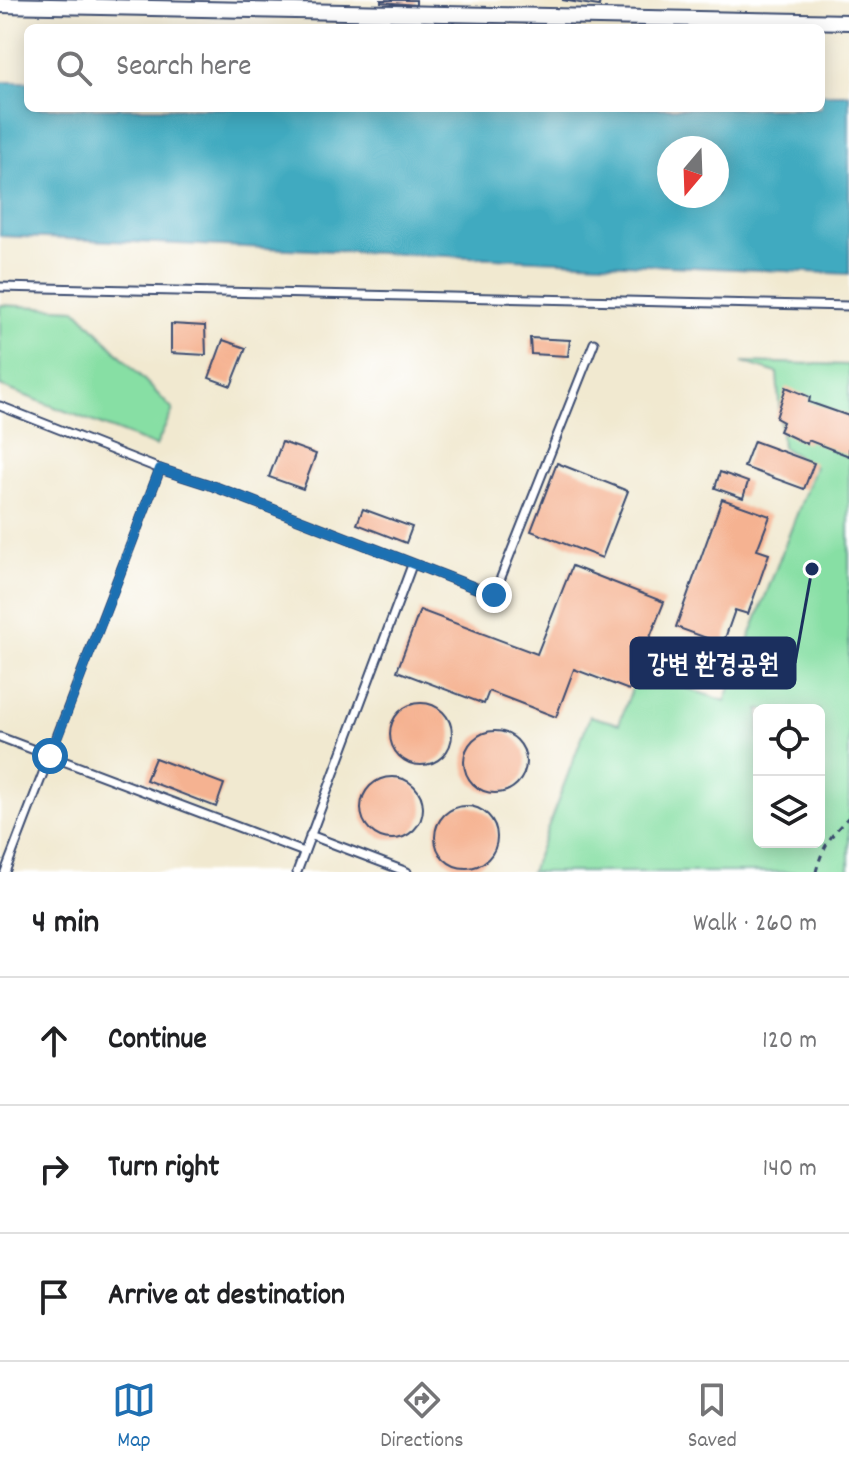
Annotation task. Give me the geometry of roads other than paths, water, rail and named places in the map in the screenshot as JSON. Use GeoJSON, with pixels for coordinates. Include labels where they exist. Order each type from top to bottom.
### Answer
{"type":"FeatureCollection","features":[{"type":"Feature","properties":{"kind":"street"},"geometry":{"type":"LineString","coordinates":[[0,5],[208,4],[849,22]]}},
{"type":"Feature","properties":{"kind":"lane"},"geometry":{"type":"LineString","coordinates":[[0,287],[849,306]]}},
{"type":"Feature","properties":{"kind":"lane"},"geometry":{"type":"LineString","coordinates":[[0,406],[494,595],[594,343]]}},
{"type":"Feature","properties":{"kind":"lane"},"geometry":{"type":"LineString","coordinates":[[5,872],[160,469]]}},
{"type":"Feature","properties":{"kind":"lane"},"geometry":{"type":"LineString","coordinates":[[297,872],[412,565]]}},
{"type":"Feature","properties":{"kind":"lane"},"geometry":{"type":"LineString","coordinates":[[0,737],[304,852]]}},
{"type":"Feature","properties":{"kind":"lane"},"geometry":{"type":"LineString","coordinates":[[310,835],[407,872]]}},
{"type":"Feature","properties":{"kind":"water"},"geometry":{"type":"Polygon","coordinates":[[[0,82],[24,82],[24,112],[825,112],[825,94],[849,94],[849,274],[0,236],[0,82]]]}},
{"type":"Feature","properties":{"kind":"place","name":"강변 환경공원"},"geometry":{"type":"Point","coordinates":[812,569]}}]}
